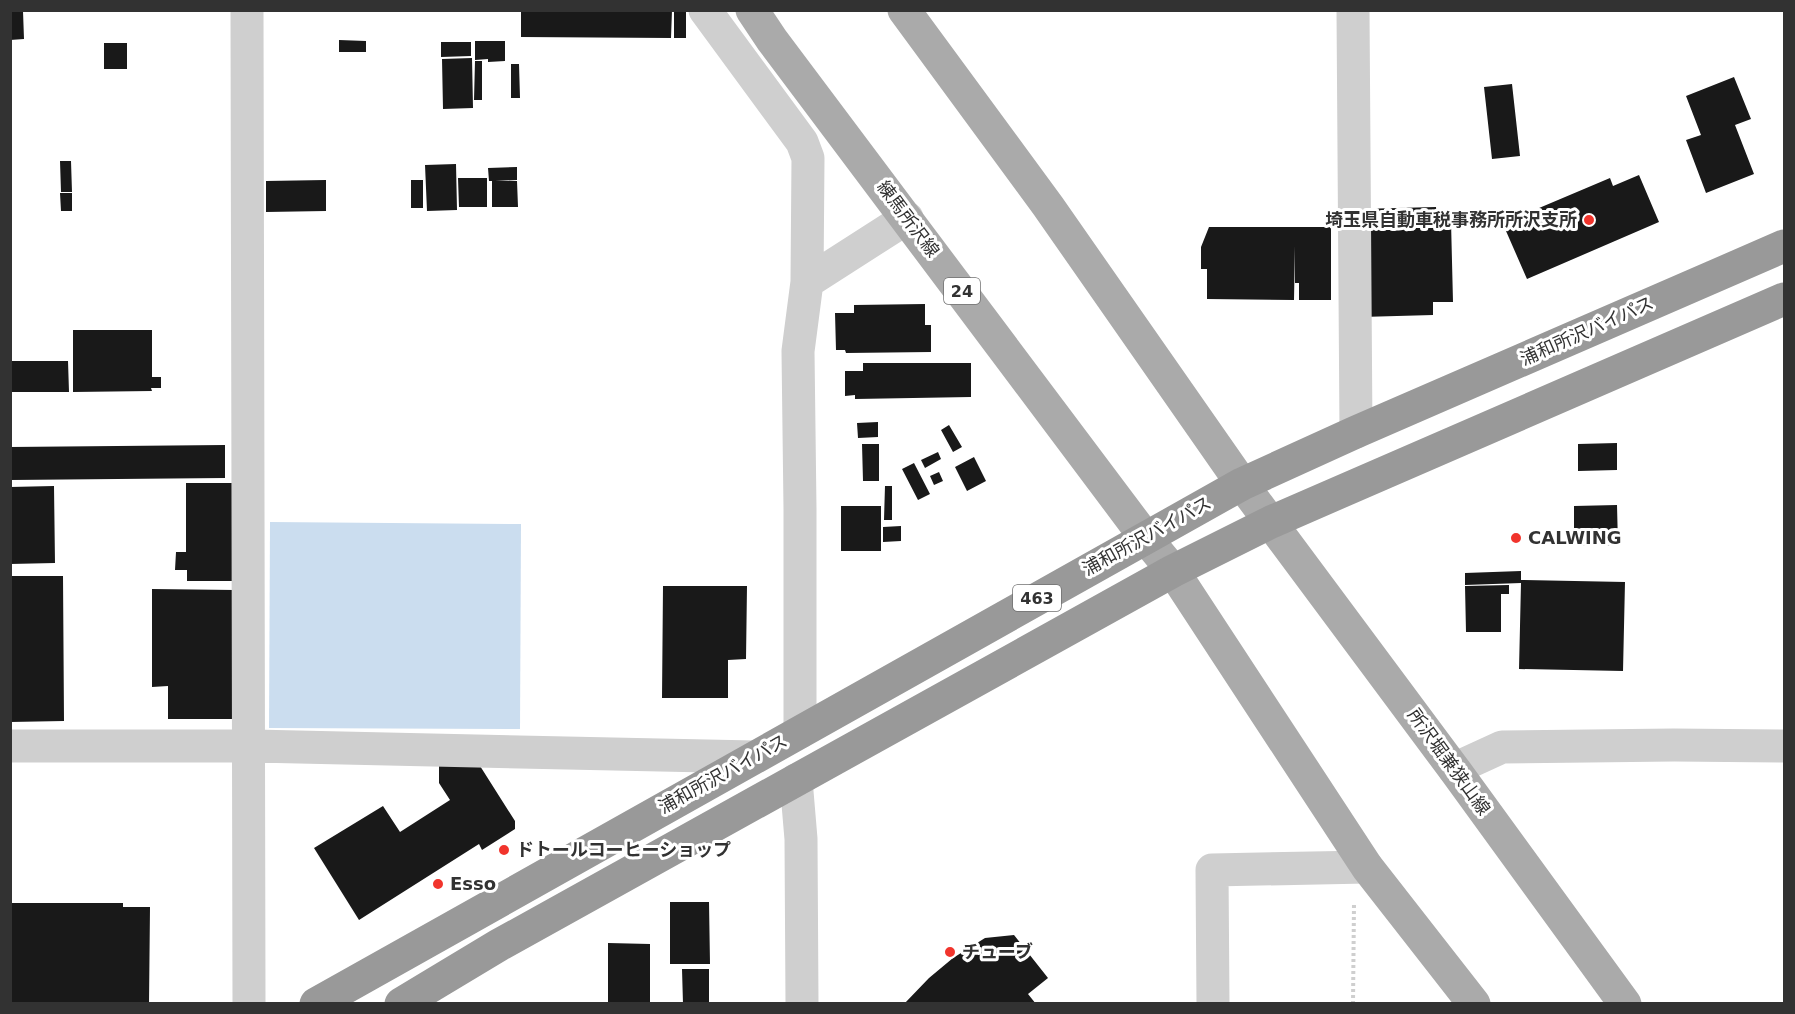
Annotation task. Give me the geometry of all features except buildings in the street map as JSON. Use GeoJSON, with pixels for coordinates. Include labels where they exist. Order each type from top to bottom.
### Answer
{"type":"FeatureCollection","features":[{"type":"Feature","properties":{"kind":"highway","name":"浦和所沢バイパス"},"geometry":{"type":"LineString","coordinates":[[316,1004],[1242,484],[1356,432],[1785,246]]}},
{"type":"Feature","properties":{"kind":"highway","name":"463"},"geometry":{"type":"LineString","coordinates":[[401,1004],[499,945],[1173,571],[1271,522],[1785,299]]}},
{"type":"Feature","properties":{"kind":"main road","name":"練馬所沢線"},"geometry":{"type":"LineString","coordinates":[[752,10],[772,40],[1145,537],[1173,571]]}},
{"type":"Feature","properties":{"kind":"main road"},"geometry":{"type":"LineString","coordinates":[[904,10],[1054,216],[1271,522]]}},
{"type":"Feature","properties":{"kind":"main road","name":"所沢堀兼狭山線"},"geometry":{"type":"LineString","coordinates":[[1271,522],[1625,1004]]}},
{"type":"Feature","properties":{"kind":"main road"},"geometry":{"type":"LineString","coordinates":[[1173,571],[1367,867],[1474,1004]]}},
{"type":"Feature","properties":{"kind":"street"},"geometry":{"type":"LineString","coordinates":[[247,10],[249,1004]]}},
{"type":"Feature","properties":{"kind":"street"},"geometry":{"type":"LineString","coordinates":[[705,10],[802,142],[808,158],[807,282],[798,351],[800,732]]}},
{"type":"Feature","properties":{"kind":"street"},"geometry":{"type":"LineString","coordinates":[[1353,10],[1356,432]]}},
{"type":"Feature","properties":{"kind":"street"},"geometry":{"type":"LineString","coordinates":[[807,282],[907,219]]}},
{"type":"Feature","properties":{"kind":"street"},"geometry":{"type":"LineString","coordinates":[[10,746],[249,746],[754,757]]}},
{"type":"Feature","properties":{"kind":"street"},"geometry":{"type":"LineString","coordinates":[[1454,769],[1502,747],[1785,746]]}},
{"type":"Feature","properties":{"kind":"street"},"geometry":{"type":"LineString","coordinates":[[796,780],[801,839],[802,1004]]}},
{"type":"Feature","properties":{"kind":"street"},"geometry":{"type":"LineString","coordinates":[[1213,1004],[1212,870],[1367,867]]}},
{"type":"Feature","properties":{"kind":"path"},"geometry":{"type":"LineString","coordinates":[[1353,1004],[1354,894],[1367,867]]}},
{"type":"Feature","properties":{"kind":"water"},"geometry":{"type":"Polygon","coordinates":[[[270,522],[521,524],[520,729],[269,728],[270,522]]]}},
{"type":"Feature","properties":{"kind":"place","name":"埼玉県自動車税事務所所沢支所"},"geometry":{"type":"Point","coordinates":[1589,220]}},
{"type":"Feature","properties":{"kind":"place","name":"CALWING"},"geometry":{"type":"Point","coordinates":[1516,538]}},
{"type":"Feature","properties":{"kind":"place","name":"ドトールコーヒーショップ"},"geometry":{"type":"Point","coordinates":[504,850]}},
{"type":"Feature","properties":{"kind":"place","name":"Esso"},"geometry":{"type":"Point","coordinates":[438,884]}},
{"type":"Feature","properties":{"kind":"place","name":"チューブ"},"geometry":{"type":"Point","coordinates":[950,952]}}]}
